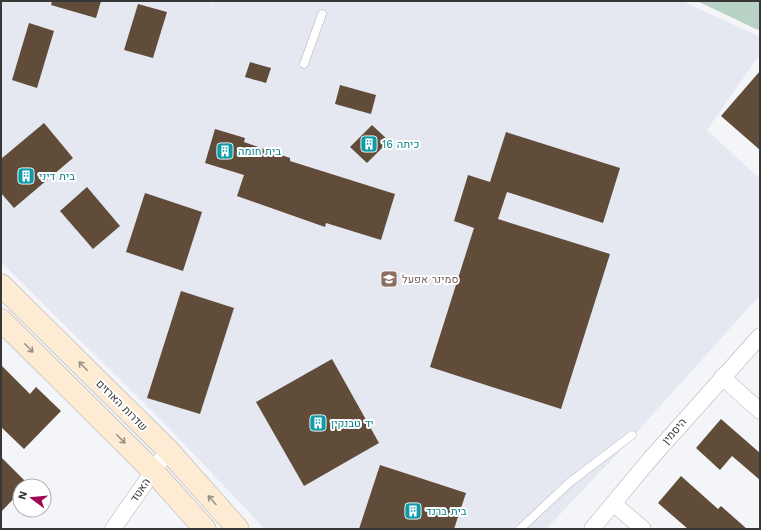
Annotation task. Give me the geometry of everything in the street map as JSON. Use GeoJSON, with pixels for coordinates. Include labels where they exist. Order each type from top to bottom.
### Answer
{"type":"FeatureCollection","features":[{"type":"Feature","properties":{"kind":"street","name":"שדרות הארזים"},"geometry":{"type":"LineString","coordinates":[[1,285],[168,450],[238,529]]}},
{"type":"Feature","properties":{"kind":"street"},"geometry":{"type":"LineString","coordinates":[[1,320],[153,471],[205,529]]}},
{"type":"Feature","properties":{"kind":"street","name":"היסמין"},"geometry":{"type":"LineString","coordinates":[[592,529],[652,457],[760,336]]}},
{"type":"Feature","properties":{"kind":"street"},"geometry":{"type":"LineString","coordinates":[[722,377],[760,411]]}},
{"type":"Feature","properties":{"kind":"street","name":"האטד"},"geometry":{"type":"LineString","coordinates":[[113,529],[168,450]]}},
{"type":"Feature","properties":{"kind":"street"},"geometry":{"type":"LineString","coordinates":[[614,504],[644,529]]}},
{"type":"Feature","properties":{"kind":"lane"},"geometry":{"type":"LineString","coordinates":[[304,64],[322,14]]}},
{"type":"Feature","properties":{"kind":"lane"},"geometry":{"type":"LineString","coordinates":[[520,529],[569,483],[632,435]]}},
{"type":"Feature","properties":{"kind":"shaded area","name":"סמינר אפעל"},"geometry":{"type":"Polygon","coordinates":[[[1,1],[207,1],[212,4],[214,1],[682,1],[760,37],[760,54],[707,130],[760,179],[760,295],[617,454],[546,529],[265,529],[169,428],[1,262],[1,1]]]}},
{"type":"Feature","properties":{"kind":"green space"},"geometry":{"type":"Polygon","coordinates":[[[697,1],[760,1],[760,30],[756,29],[697,1]]]}},
{"type":"Feature","properties":{"kind":"building"},"geometry":{"type":"Polygon","coordinates":[[[52,1],[101,1],[96,18],[51,5],[52,1]]]}},
{"type":"Feature","properties":{"kind":"building"},"geometry":{"type":"Polygon","coordinates":[[[138,4],[167,12],[153,58],[124,50],[138,4]]]}},
{"type":"Feature","properties":{"kind":"building"},"geometry":{"type":"Polygon","coordinates":[[[29,23],[54,31],[37,88],[12,80],[29,23]]]}},
{"type":"Feature","properties":{"kind":"building"},"geometry":{"type":"Polygon","coordinates":[[[250,62],[271,68],[266,83],[245,77],[250,62]]]}},
{"type":"Feature","properties":{"kind":"building"},"geometry":{"type":"Polygon","coordinates":[[[760,71],[760,150],[721,116],[760,71]]]}},
{"type":"Feature","properties":{"kind":"building"},"geometry":{"type":"Polygon","coordinates":[[[340,85],[376,95],[371,114],[335,104],[340,85]]]}},
{"type":"Feature","properties":{"kind":"building","name":"בית דיני"},"geometry":{"type":"Polygon","coordinates":[[[44,123],[73,158],[14,208],[1,193],[1,159],[44,123]]]}},
{"type":"Feature","properties":{"kind":"building","name":"כיתה 16"},"geometry":{"type":"Polygon","coordinates":[[[372,125],[389,141],[367,163],[350,147],[372,125]]]}},
{"type":"Feature","properties":{"kind":"building"},"geometry":{"type":"Polygon","coordinates":[[[215,129],[245,138],[244,142],[290,158],[290,161],[395,194],[381,240],[326,223],[325,227],[237,196],[244,175],[205,163],[215,129]]]}},
{"type":"Feature","properties":{"kind":"building"},"geometry":{"type":"Polygon","coordinates":[[[506,132],[620,168],[603,223],[507,192],[498,219],[610,254],[561,409],[430,367],[474,228],[454,221],[468,175],[490,182],[506,132]]]}},
{"type":"Feature","properties":{"kind":"building"},"geometry":{"type":"Polygon","coordinates":[[[87,187],[120,226],[93,249],[60,211],[87,187]]]}},
{"type":"Feature","properties":{"kind":"building"},"geometry":{"type":"Polygon","coordinates":[[[145,193],[202,212],[183,271],[126,252],[145,193]]]}},
{"type":"Feature","properties":{"kind":"building"},"geometry":{"type":"Polygon","coordinates":[[[181,291],[234,308],[200,414],[147,398],[181,291]]]}},
{"type":"Feature","properties":{"kind":"building","name":"יד טבנקין"},"geometry":{"type":"Polygon","coordinates":[[[332,359],[379,443],[304,486],[256,402],[332,359]]]}},
{"type":"Feature","properties":{"kind":"building"},"geometry":{"type":"Polygon","coordinates":[[[1,365],[30,394],[36,387],[61,411],[24,449],[1,427],[1,365]]]}},
{"type":"Feature","properties":{"kind":"building"},"geometry":{"type":"Polygon","coordinates":[[[721,419],[760,453],[760,480],[732,456],[720,470],[696,448],[721,419]]]}},
{"type":"Feature","properties":{"kind":"building"},"geometry":{"type":"Polygon","coordinates":[[[1,457],[22,478],[12,478],[12,500],[1,512],[1,457]]]}},
{"type":"Feature","properties":{"kind":"building","name":"בית ברנד"},"geometry":{"type":"Polygon","coordinates":[[[380,465],[466,493],[454,529],[359,529],[380,465]]]}},
{"type":"Feature","properties":{"kind":"building"},"geometry":{"type":"Polygon","coordinates":[[[681,476],[718,509],[721,506],[747,529],[688,529],[658,503],[681,476]]]}},
{"type":"Feature","properties":{"kind":"place","name":"כיתה 16"},"geometry":{"type":"Point","coordinates":[369,144]}},
{"type":"Feature","properties":{"kind":"place","name":"בית חומה"},"geometry":{"type":"Point","coordinates":[225,151]}},
{"type":"Feature","properties":{"kind":"place","name":"בית דיני"},"geometry":{"type":"Point","coordinates":[26,176]}},
{"type":"Feature","properties":{"kind":"place","name":"סמינר אפעל"},"geometry":{"type":"Point","coordinates":[389,279]}},
{"type":"Feature","properties":{"kind":"place","name":"יד טבנקין"},"geometry":{"type":"Point","coordinates":[318,423]}},
{"type":"Feature","properties":{"kind":"place","name":"בית ברנד"},"geometry":{"type":"Point","coordinates":[413,511]}}]}
